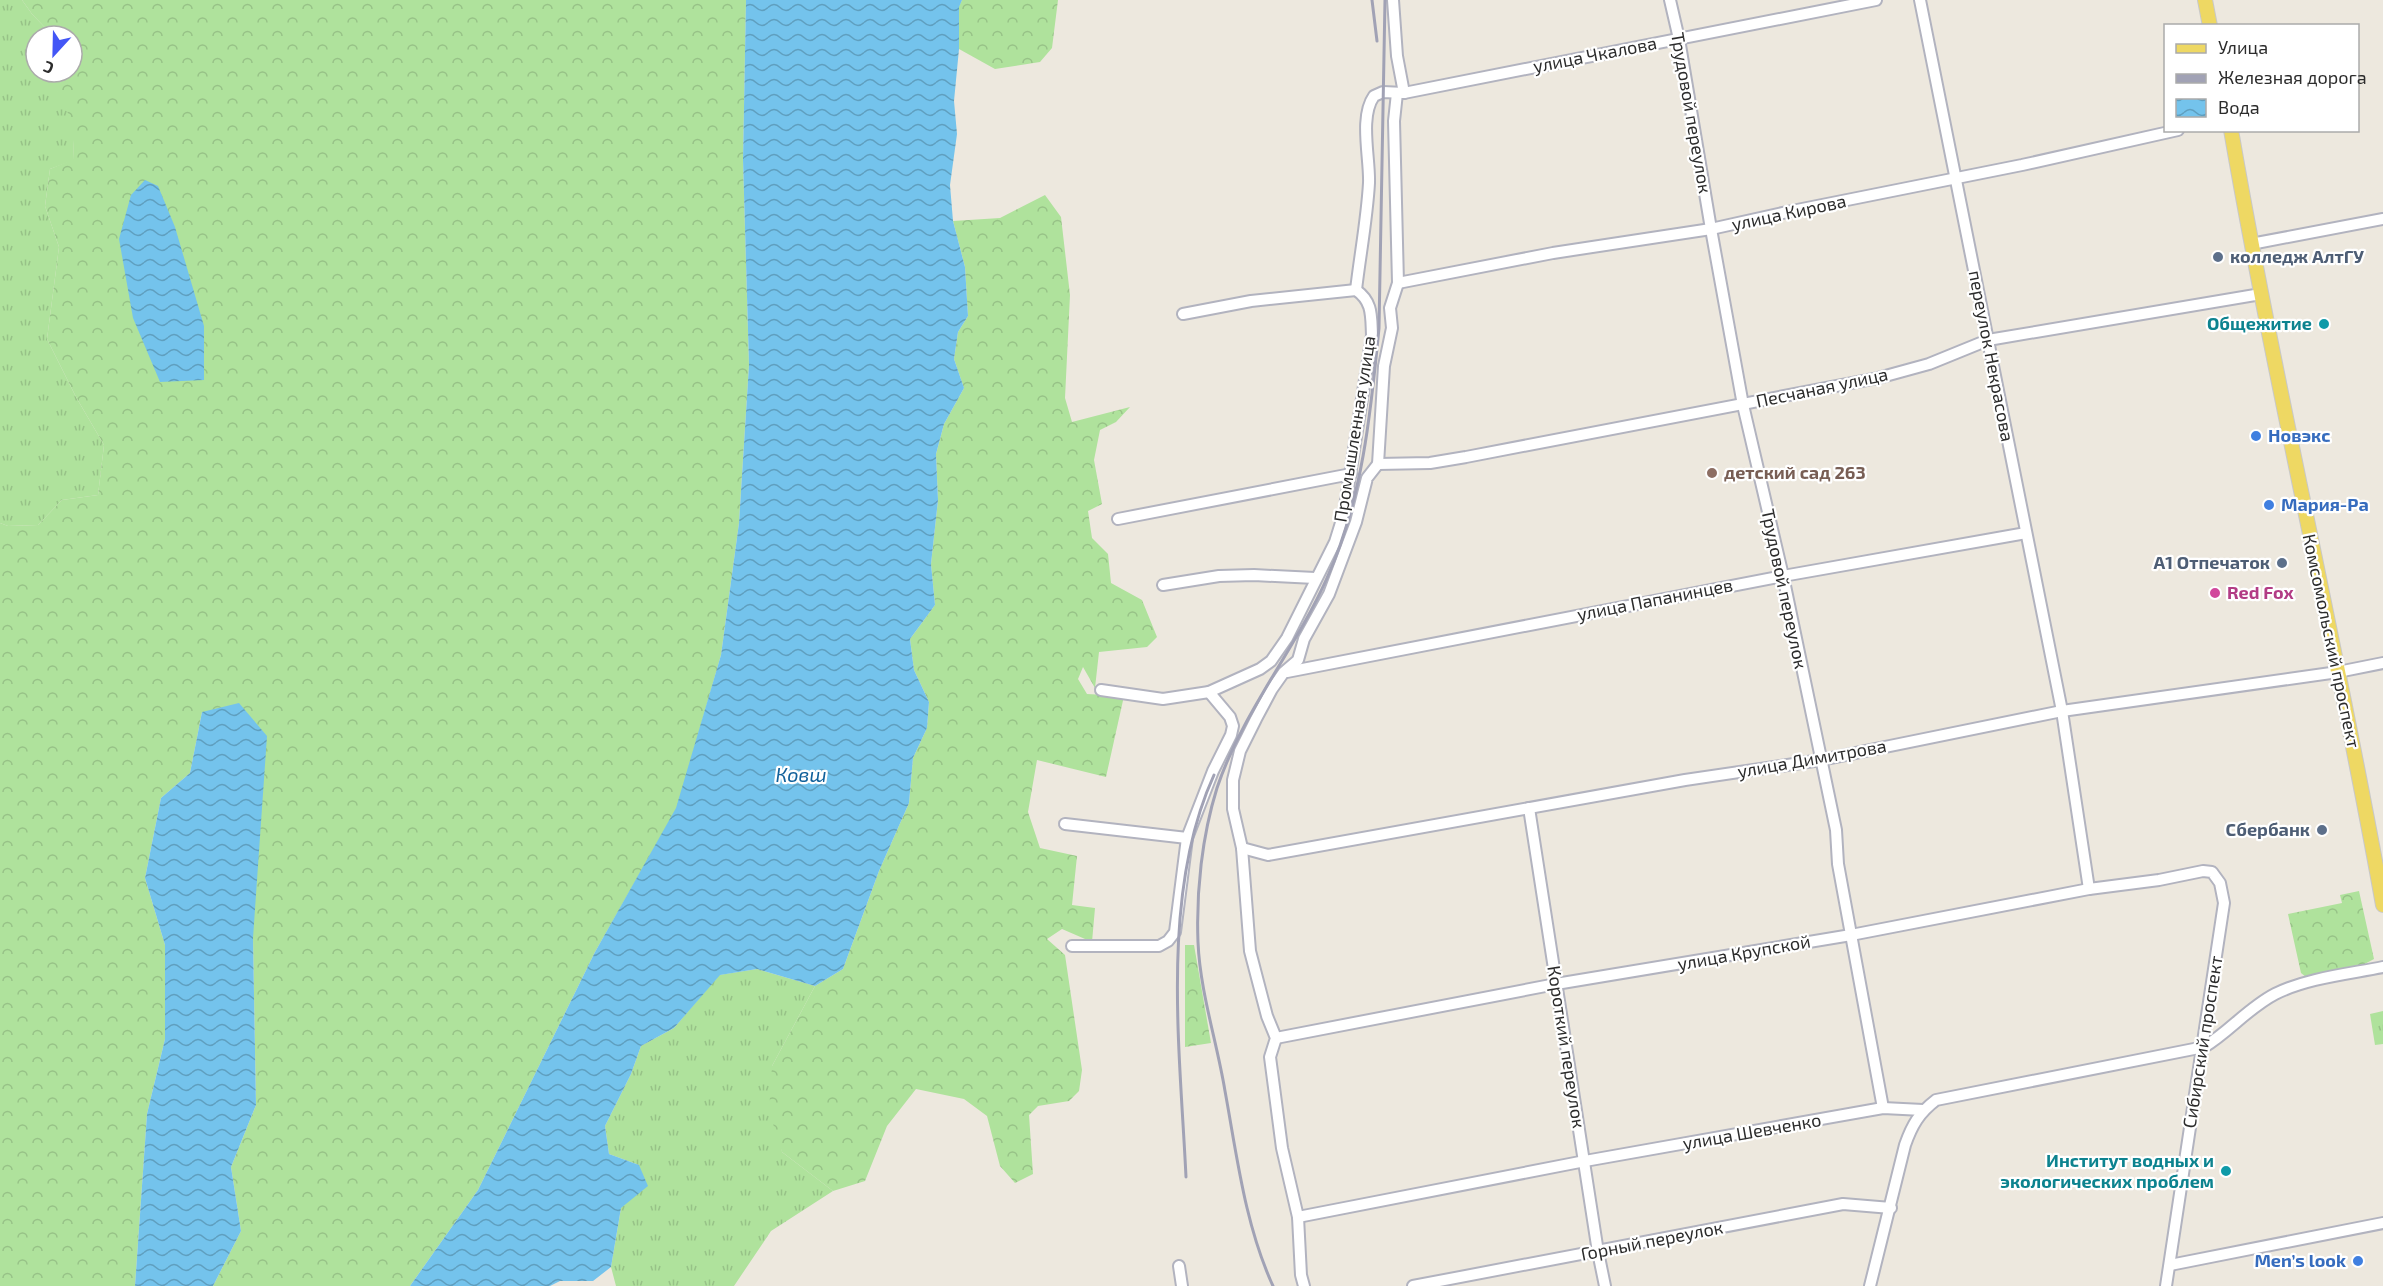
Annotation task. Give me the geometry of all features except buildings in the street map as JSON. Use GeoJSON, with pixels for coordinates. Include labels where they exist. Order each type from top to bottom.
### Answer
{"type":"FeatureCollection","features":[{"type":"Feature","properties":{"kind":"main road"},"geometry":{"type":"LineString","coordinates":[[2205,0],[2210,24]]}},
{"type":"Feature","properties":{"kind":"main road","name":"Комсомольский проспект"},"geometry":{"type":"LineString","coordinates":[[2231,132],[2279,389],[2380,870],[2383,904]]}},
{"type":"Feature","properties":{"kind":"street"},"geometry":{"type":"LineString","coordinates":[[1378,464],[1384,366],[1392,328],[1390,308],[1398,283],[1394,122],[1401,93],[1396,56],[1393,0]]}},
{"type":"Feature","properties":{"kind":"street","name":"Трудовой переулок"},"geometry":{"type":"LineString","coordinates":[[1670,0],[1679,39],[1743,405],[1783,576],[1836,830],[1838,864],[1883,1108]]}},
{"type":"Feature","properties":{"kind":"street","name":"улица Чкалова"},"geometry":{"type":"LineString","coordinates":[[1356,290],[1369,183],[1366,118],[1374,96],[1383,92],[1401,93],[1876,0]]}},
{"type":"Feature","properties":{"kind":"street","name":"переулок Некрасова"},"geometry":{"type":"LineString","coordinates":[[1920,0],[2061,711],[2089,889]]}},
{"type":"Feature","properties":{"kind":"street","name":"улица Кирова"},"geometry":{"type":"LineString","coordinates":[[1398,283],[1553,253],[1711,229],[2022,165],[2169,132]]}},
{"type":"Feature","properties":{"kind":"street"},"geometry":{"type":"LineString","coordinates":[[2251,244],[2383,219]]}},
{"type":"Feature","properties":{"kind":"street"},"geometry":{"type":"LineString","coordinates":[[1183,314],[1251,301],[1356,290]]}},
{"type":"Feature","properties":{"kind":"street","name":"Промышленная улица"},"geometry":{"type":"LineString","coordinates":[[1101,690],[1163,699],[1209,692],[1260,669],[1271,661],[1287,638],[1335,542],[1344,513],[1358,434],[1359,408],[1369,366],[1372,335],[1371,306],[1365,296],[1356,290]]}},
{"type":"Feature","properties":{"kind":"street","name":"Песчаная улица"},"geometry":{"type":"LineString","coordinates":[[1378,464],[1430,463],[1743,405],[1878,378],[1929,364],[1988,340],[2261,294]]}},
{"type":"Feature","properties":{"kind":"street","name":"Промышленная улица"},"geometry":{"type":"LineString","coordinates":[[1304,1286],[1301,1275],[1298,1217],[1282,1148],[1270,1057],[1276,1038],[1267,1016],[1250,951],[1242,848],[1233,809],[1235,764],[1266,699],[1284,672],[1298,660],[1304,639],[1329,594],[1356,522],[1367,478],[1378,464]]}},
{"type":"Feature","properties":{"kind":"street"},"geometry":{"type":"LineString","coordinates":[[1118,519],[1351,474]]}},
{"type":"Feature","properties":{"kind":"street","name":"улица Папанинцев"},"geometry":{"type":"LineString","coordinates":[[1284,672],[1783,576],[2026,533]]}},
{"type":"Feature","properties":{"kind":"street"},"geometry":{"type":"LineString","coordinates":[[1163,585],[1219,576],[1315,578]]}},
{"type":"Feature","properties":{"kind":"street","name":"улица Димитрова"},"geometry":{"type":"LineString","coordinates":[[1242,848],[1268,855],[1685,780],[1821,760],[2061,711],[2338,672],[2383,663]]}},
{"type":"Feature","properties":{"kind":"street"},"geometry":{"type":"LineString","coordinates":[[1072,946],[1159,946],[1168,941],[1175,932],[1187,838],[1233,726],[1230,717],[1209,692]]}},
{"type":"Feature","properties":{"kind":"street","name":"Короткий переулок"},"geometry":{"type":"LineString","coordinates":[[1529,808],[1605,1286]]}},
{"type":"Feature","properties":{"kind":"street"},"geometry":{"type":"LineString","coordinates":[[1065,824],[1187,838]]}},
{"type":"Feature","properties":{"kind":"street","name":"улица Крупской"},"geometry":{"type":"LineString","coordinates":[[1276,1038],[1556,984],[1851,935],[2089,889],[2159,880],[2203,871],[2212,872]]}},
{"type":"Feature","properties":{"kind":"street","name":"Сибирский проспект"},"geometry":{"type":"LineString","coordinates":[[2166,1286],[2224,903],[2220,883],[2212,872]]}},
{"type":"Feature","properties":{"kind":"street"},"geometry":{"type":"LineString","coordinates":[[1870,1286],[1905,1145],[1913,1123],[1923,1110],[1936,1100],[2204,1047],[2217,1039],[2257,1005],[2275,994],[2296,986],[2383,967]]}},
{"type":"Feature","properties":{"kind":"street","name":"улица Шевченко"},"geometry":{"type":"LineString","coordinates":[[1298,1217],[1585,1161],[1883,1108],[1923,1110]]}},
{"type":"Feature","properties":{"kind":"street","name":"Горный переулок"},"geometry":{"type":"LineString","coordinates":[[1413,1286],[1843,1204],[1891,1208]]}},
{"type":"Feature","properties":{"kind":"street"},"geometry":{"type":"LineString","coordinates":[[2170,1266],[2383,1223]]}},
{"type":"Feature","properties":{"kind":"street"},"geometry":{"type":"LineString","coordinates":[[1179,1266],[1182,1286]]}},
{"type":"Feature","properties":{"kind":"green space"},"geometry":{"type":"Polygon","coordinates":[[[0,0],[22,0],[42,24],[24,24],[24,84],[53,84],[64,101],[73,126],[74,160],[50,169],[45,206],[59,247],[47,339],[76,397],[104,445],[98,495],[62,500],[38,525],[8,526],[0,523],[0,0]]]}},
{"type":"Feature","properties":{"kind":"green space"},"geometry":{"type":"Polygon","coordinates":[[[22,0],[746,0],[743,160],[749,365],[739,523],[721,655],[677,808],[595,952],[478,1190],[410,1286],[213,1286],[241,1231],[231,1167],[256,1105],[253,938],[202,712],[190,773],[161,798],[145,878],[165,945],[165,1039],[147,1114],[135,1286],[0,1286],[0,523],[8,526],[38,525],[62,500],[98,495],[104,445],[76,397],[47,339],[59,247],[45,206],[50,169],[74,159],[71,123],[60,96],[52,84],[84,84],[84,24],[42,24],[22,0]]]}},
{"type":"Feature","properties":{"kind":"green space"},"geometry":{"type":"Polygon","coordinates":[[[962,0],[1058,0],[1052,48],[1040,62],[995,69],[959,49],[959,6],[962,0]]]}},
{"type":"Feature","properties":{"kind":"green space"},"geometry":{"type":"Polygon","coordinates":[[[1045,195],[1061,217],[1070,295],[1065,398],[1072,422],[1130,407],[1116,422],[1100,430],[1094,460],[1102,504],[1088,511],[1092,538],[1108,554],[1111,583],[1142,600],[1157,637],[1147,647],[1099,652],[1095,688],[1083,667],[1078,679],[1087,694],[1124,696],[1106,777],[1037,760],[1028,812],[1040,848],[1077,856],[1072,905],[1095,908],[1092,942],[1062,929],[1047,939],[1065,955],[1082,1070],[1079,1091],[1069,1101],[1038,1106],[1029,1115],[1033,1174],[1015,1183],[1000,1166],[987,1116],[964,1099],[916,1089],[887,1126],[865,1181],[833,1191],[782,1152],[769,1111],[772,1066],[815,986],[843,969],[879,871],[909,803],[913,758],[927,728],[929,702],[914,670],[910,639],[935,605],[931,564],[938,500],[936,454],[944,424],[964,388],[954,359],[958,332],[968,316],[965,267],[953,221],[1000,218],[1045,195]]]}},
{"type":"Feature","properties":{"kind":"green space"},"geometry":{"type":"Polygon","coordinates":[[[2359,891],[2374,959],[2361,966],[2306,977],[2301,973],[2288,914],[2342,903],[2340,895],[2359,891]]]}},
{"type":"Feature","properties":{"kind":"green space"},"geometry":{"type":"Polygon","coordinates":[[[1185,945],[1194,945],[1211,1043],[1185,1047],[1185,945]]]}},
{"type":"Feature","properties":{"kind":"green space"},"geometry":{"type":"Polygon","coordinates":[[[757,969],[815,986],[772,1066],[782,1152],[833,1191],[771,1231],[734,1286],[616,1286],[611,1267],[621,1208],[639,1165],[609,1154],[605,1126],[631,1074],[641,1046],[674,1028],[719,975],[757,969]]]}},
{"type":"Feature","properties":{"kind":"green space"},"geometry":{"type":"Polygon","coordinates":[[[2383,1011],[2383,1044],[2375,1045],[2370,1014],[2383,1011]]]}},
{"type":"Feature","properties":{"kind":"water","name":"Ковш"},"geometry":{"type":"Polygon","coordinates":[[[746,0],[962,0],[959,7],[959,49],[954,101],[957,134],[950,185],[953,221],[965,267],[968,316],[958,332],[954,359],[964,388],[944,424],[936,454],[938,500],[931,564],[935,605],[910,639],[914,670],[929,702],[927,728],[913,758],[909,803],[879,871],[843,969],[815,986],[757,969],[720,975],[674,1028],[641,1046],[631,1074],[605,1126],[609,1154],[639,1165],[648,1186],[621,1208],[611,1267],[593,1281],[560,1281],[550,1286],[410,1286],[478,1190],[595,952],[676,808],[721,655],[739,523],[749,365],[743,160],[746,0]]]}},
{"type":"Feature","properties":{"kind":"water"},"geometry":{"type":"Polygon","coordinates":[[[145,180],[158,186],[175,227],[204,326],[204,380],[160,382],[133,318],[119,239],[131,195],[145,180]]]}},
{"type":"Feature","properties":{"kind":"water"},"geometry":{"type":"Polygon","coordinates":[[[239,703],[267,736],[253,938],[256,1105],[231,1167],[241,1231],[213,1286],[135,1286],[147,1114],[165,1039],[165,945],[145,878],[161,798],[190,773],[202,712],[239,703]]]}},
{"type":"Feature","properties":{"kind":"railway"},"geometry":{"type":"LineString","coordinates":[[1372,0],[1377,41]]}},
{"type":"Feature","properties":{"kind":"railway"},"geometry":{"type":"LineString","coordinates":[[1273,1286],[1263,1263],[1249,1215],[1205,998],[1199,961],[1199,884],[1207,825],[1217,788],[1228,760],[1254,708],[1300,631],[1327,578],[1339,549],[1357,487],[1368,424],[1379,328],[1385,0]]}},
{"type":"Feature","properties":{"kind":"railway"},"geometry":{"type":"LineString","coordinates":[[1186,1177],[1178,1025],[1177,973],[1180,921],[1186,870],[1197,821],[1214,775]]}},
{"type":"Feature","properties":{"kind":"place","name":"колледж АлтГУ"},"geometry":{"type":"Point","coordinates":[2218,257]}},
{"type":"Feature","properties":{"kind":"place","name":"Общежитие"},"geometry":{"type":"Point","coordinates":[2324,324]}},
{"type":"Feature","properties":{"kind":"place","name":"Новэкс"},"geometry":{"type":"Point","coordinates":[2256,436]}},
{"type":"Feature","properties":{"kind":"place","name":"детский сад 263"},"geometry":{"type":"Point","coordinates":[1712,473]}},
{"type":"Feature","properties":{"kind":"place","name":"Мария-Ра"},"geometry":{"type":"Point","coordinates":[2269,505]}},
{"type":"Feature","properties":{"kind":"place","name":"А1 Отпечаток"},"geometry":{"type":"Point","coordinates":[2282,563]}},
{"type":"Feature","properties":{"kind":"place","name":"Red Fox"},"geometry":{"type":"Point","coordinates":[2215,593]}},
{"type":"Feature","properties":{"kind":"place","name":"Сбербанк"},"geometry":{"type":"Point","coordinates":[2322,830]}},
{"type":"Feature","properties":{"kind":"place","name":"Институт водных и экологических проблем"},"geometry":{"type":"Point","coordinates":[2226,1171]}},
{"type":"Feature","properties":{"kind":"place","name":"Men’s look"},"geometry":{"type":"Point","coordinates":[2358,1261]}}]}
